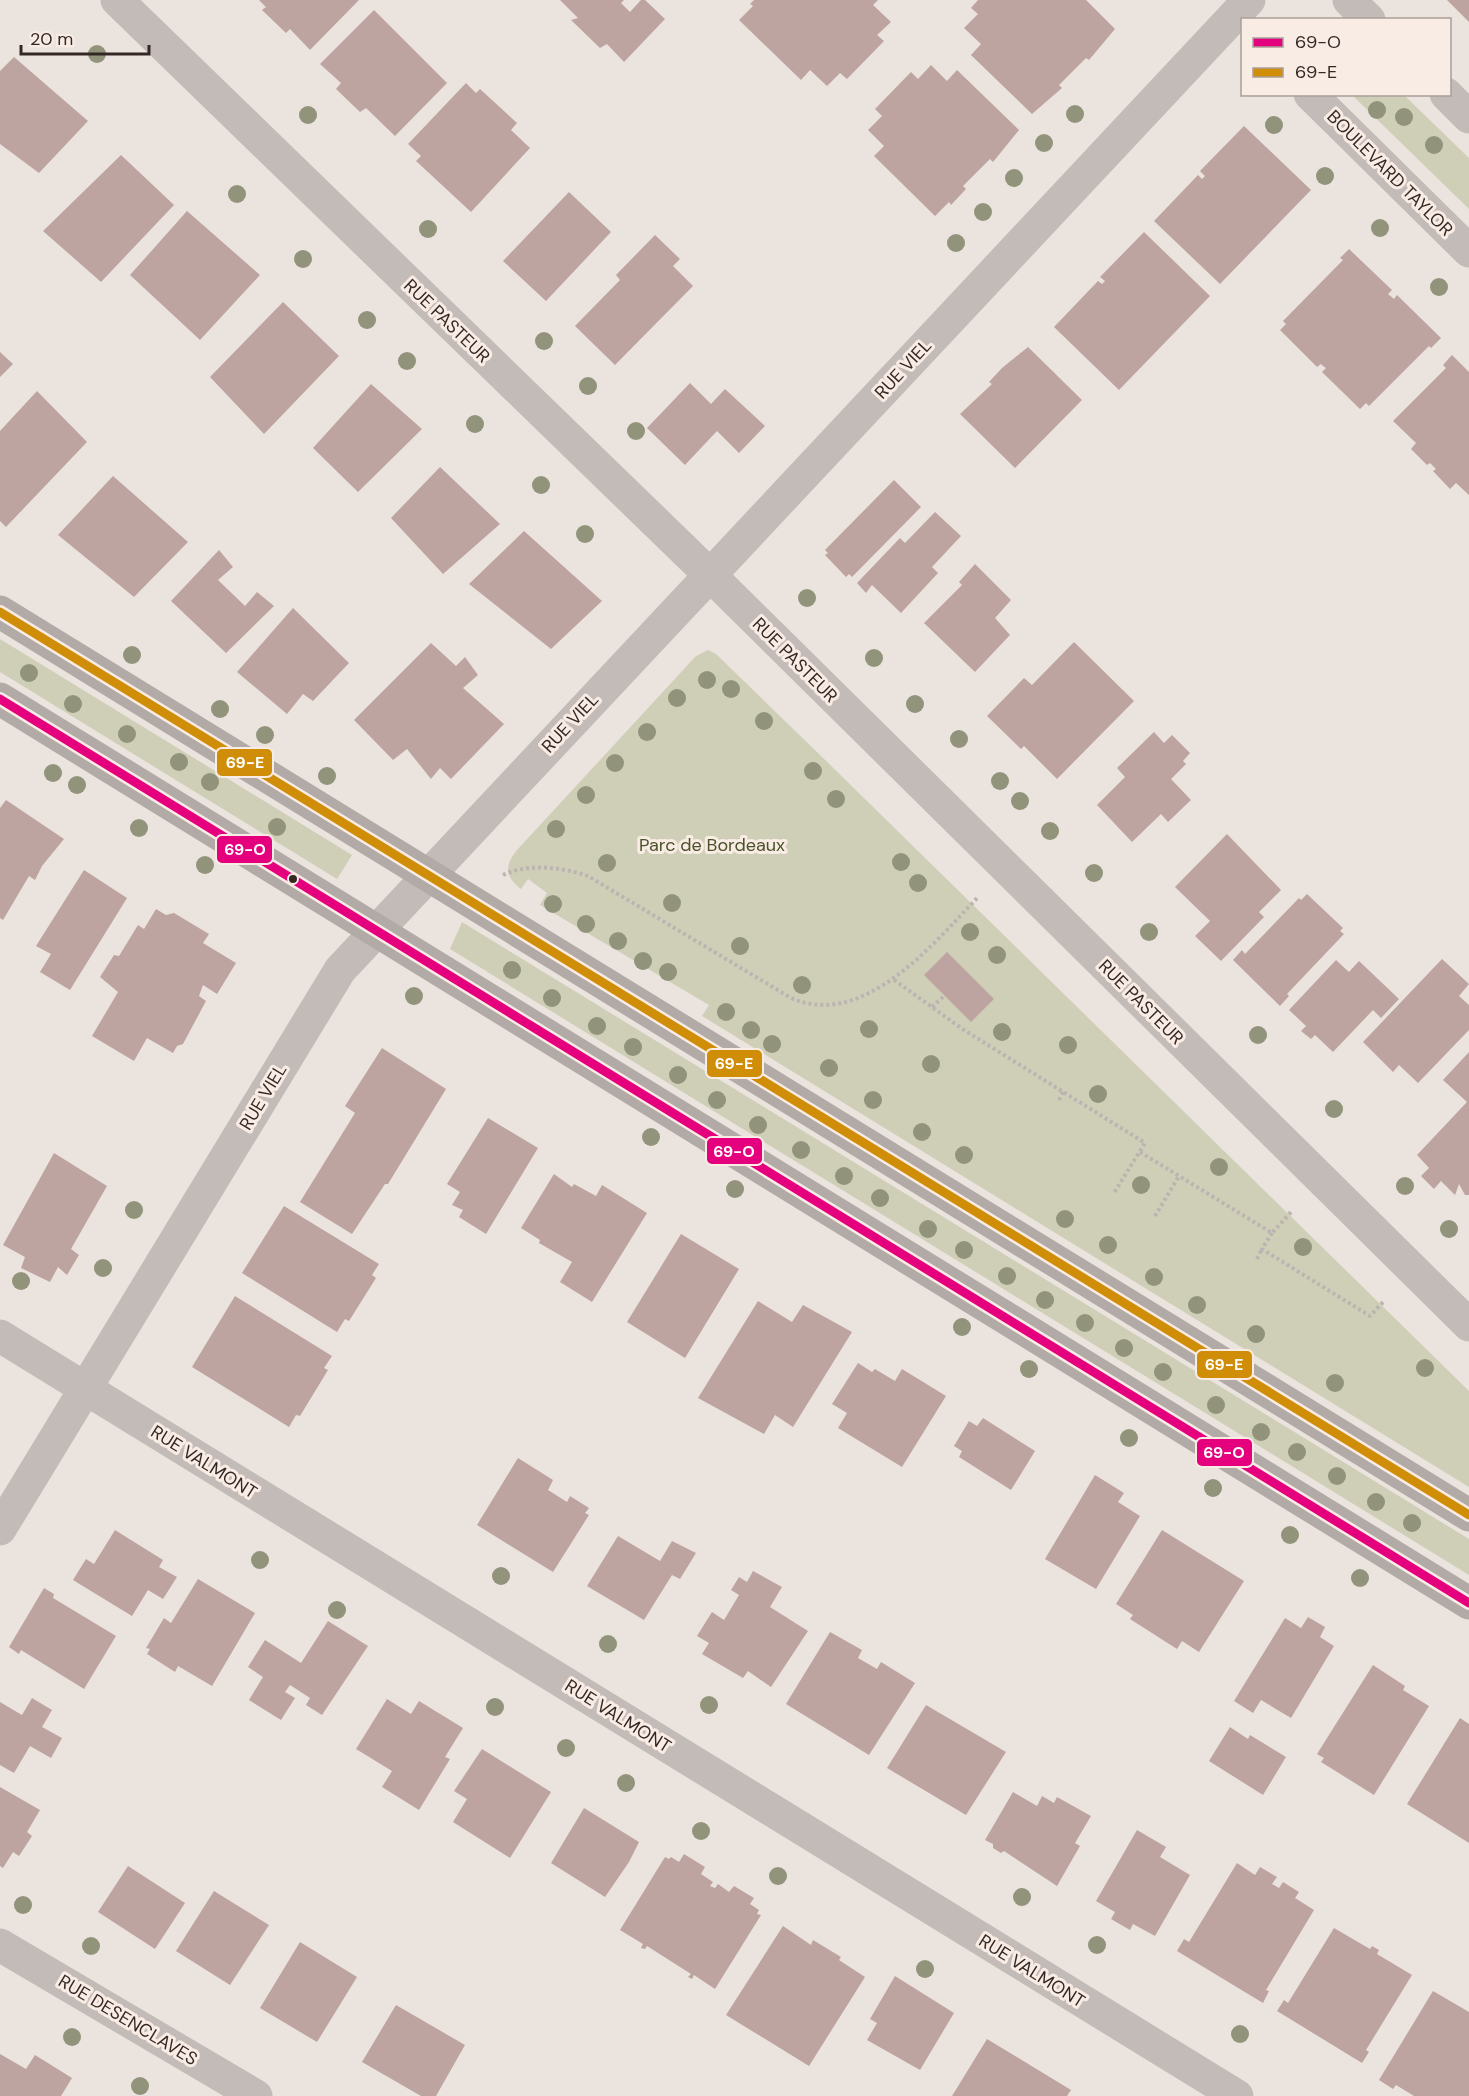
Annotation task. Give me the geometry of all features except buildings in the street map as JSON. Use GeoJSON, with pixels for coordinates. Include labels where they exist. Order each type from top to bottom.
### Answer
{"type":"FeatureCollection","features":[{"type":"Feature","properties":{"kind":"main road"},"geometry":{"type":"LineString","coordinates":[[0,612],[1469,1515]]}},
{"type":"Feature","properties":{"kind":"main road"},"geometry":{"type":"LineString","coordinates":[[0,699],[1469,1604]]}},
{"type":"Feature","properties":{"kind":"street","name":"RUE PASTEUR"},"geometry":{"type":"LineString","coordinates":[[117,0],[710,575],[1469,1325]]}},
{"type":"Feature","properties":{"kind":"street"},"geometry":{"type":"LineString","coordinates":[[1349,0],[1367,18]]}},
{"type":"Feature","properties":{"kind":"street","name":"RUE VIEL"},"geometry":{"type":"LineString","coordinates":[[0,1529],[340,970],[1234,11]]}},
{"type":"Feature","properties":{"kind":"street","name":"BOULEVARD TAYLOR"},"geometry":{"type":"LineString","coordinates":[[1312,96],[1469,251]]}},
{"type":"Feature","properties":{"kind":"street"},"geometry":{"type":"LineString","coordinates":[[1448,96],[1469,117]]}},
{"type":"Feature","properties":{"kind":"street","name":"RUE VALMONT"},"geometry":{"type":"LineString","coordinates":[[0,1336],[1237,2096]]}},
{"type":"Feature","properties":{"kind":"street","name":"RUE DESENCLAVES"},"geometry":{"type":"LineString","coordinates":[[0,1945],[256,2096]]}},
{"type":"Feature","properties":{"kind":"path"},"geometry":{"type":"LineString","coordinates":[[499,877],[523,869],[547,868],[567,869],[588,876],[805,1004],[817,1006],[874,992],[894,980],[976,900]]}},
{"type":"Feature","properties":{"kind":"path"},"geometry":{"type":"LineString","coordinates":[[894,980],[964,1030],[1145,1143],[1114,1193]]}},
{"type":"Feature","properties":{"kind":"path"},"geometry":{"type":"LineString","coordinates":[[932,1007],[944,996]]}},
{"type":"Feature","properties":{"kind":"path"},"geometry":{"type":"LineString","coordinates":[[1059,1100],[1063,1092]]}},
{"type":"Feature","properties":{"kind":"path"},"geometry":{"type":"LineString","coordinates":[[1140,1152],[1272,1233]]}},
{"type":"Feature","properties":{"kind":"path"},"geometry":{"type":"LineString","coordinates":[[1155,1216],[1179,1176]]}},
{"type":"Feature","properties":{"kind":"path"},"geometry":{"type":"LineString","coordinates":[[1257,1258],[1272,1233],[1292,1211]]}},
{"type":"Feature","properties":{"kind":"path"},"geometry":{"type":"LineString","coordinates":[[1262,1249],[1370,1316],[1384,1301]]}},
{"type":"Feature","properties":{"kind":"green space"},"geometry":{"type":"Polygon","coordinates":[[[1353,96],[1405,96],[1469,158],[1469,209],[1353,96]]]}},
{"type":"Feature","properties":{"kind":"green space"},"geometry":{"type":"Polygon","coordinates":[[[0,639],[352,855],[337,879],[0,672],[0,639]]]}},
{"type":"Feature","properties":{"kind":"green space","name":"Parc de Bordeaux"},"geometry":{"type":"Polygon","coordinates":[[[708,650],[716,654],[818,753],[1469,1391],[1469,1487],[702,1016],[709,1005],[540,905],[547,893],[528,879],[521,889],[516,885],[509,876],[508,866],[517,850],[696,656],[708,650]]]}},
{"type":"Feature","properties":{"kind":"green space"},"geometry":{"type":"Polygon","coordinates":[[[462,922],[1469,1539],[1469,1575],[450,949],[462,922]]]}},
{"type":"Feature","properties":{"kind":"transit line","name":"69-E"},"geometry":{"type":"LineString","coordinates":[[0,612],[1469,1515]]}},
{"type":"Feature","properties":{"kind":"transit line","name":"69-O"},"geometry":{"type":"LineString","coordinates":[[0,699],[1469,1603]]}}]}
